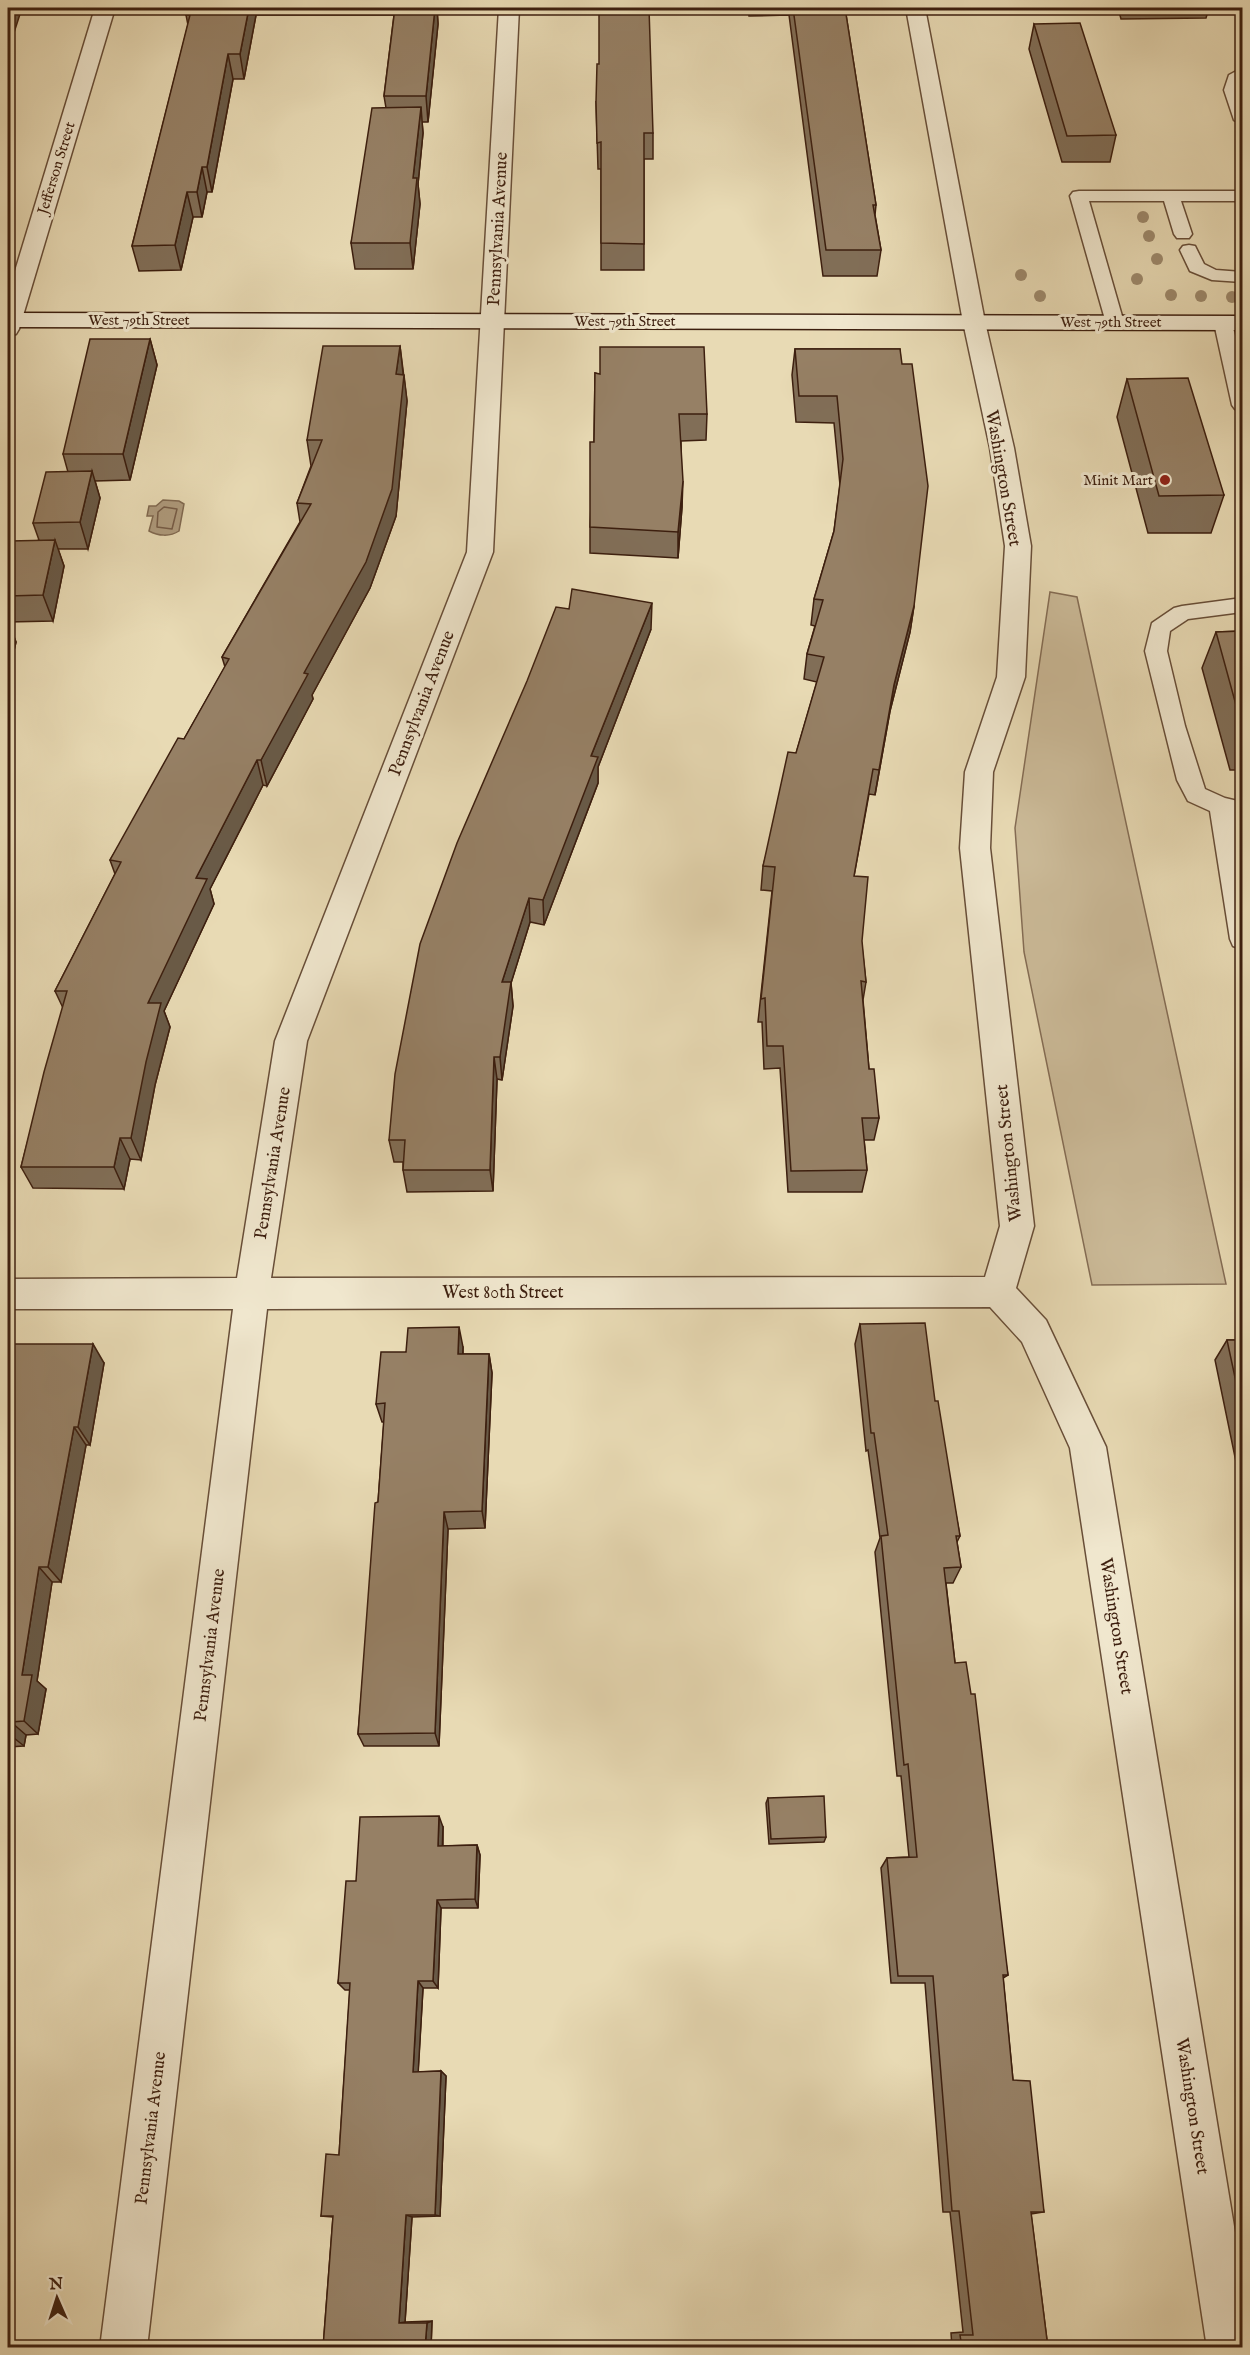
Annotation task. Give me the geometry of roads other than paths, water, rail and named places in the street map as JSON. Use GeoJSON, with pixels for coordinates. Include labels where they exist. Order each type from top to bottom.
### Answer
{"type":"FeatureCollection","features":[{"type":"Feature","properties":{"kind":"street","name":"Jefferson Street"},"geometry":{"type":"LineString","coordinates":[[8,323],[105,8]]}},
{"type":"Feature","properties":{"kind":"street","name":"Pennsylvania Avenue"},"geometry":{"type":"LineString","coordinates":[[123,2348],[252,1292],[291,1041],[480,552],[509,8]]}},
{"type":"Feature","properties":{"kind":"street","name":"Washington Street"},"geometry":{"type":"LineString","coordinates":[[916,8],[974,322],[1002,448],[1018,546],[1011,677],[979,772],[975,848],[1017,1226],[998,1292],[1034,1331],[1088,1447],[1231,2348]]}},
{"type":"Feature","properties":{"kind":"street","name":"West 79th Street"},"geometry":{"type":"LineString","coordinates":[[8,323],[491,321],[1233,323]]}},
{"type":"Feature","properties":{"kind":"street","name":"West 80th Street"},"geometry":{"type":"LineString","coordinates":[[8,1294],[998,1292]]}},
{"type":"Feature","properties":{"kind":"lane"},"geometry":{"type":"LineString","coordinates":[[1242,73],[1235,78],[1232,90],[1242,120]]}},
{"type":"Feature","properties":{"kind":"lane"},"geometry":{"type":"LineString","coordinates":[[1115,322],[1079,196],[1242,196]]}},
{"type":"Feature","properties":{"kind":"lane"},"geometry":{"type":"LineString","coordinates":[[1171,196],[1196,267],[1212,275],[1242,277]]}},
{"type":"Feature","properties":{"kind":"lane"},"geometry":{"type":"LineString","coordinates":[[1233,323],[1242,405]]}},
{"type":"Feature","properties":{"kind":"lane"},"geometry":{"type":"LineString","coordinates":[[1242,605],[1182,613],[1160,628],[1156,651],[1189,780],[1196,795],[1232,808],[1242,939]]}},
{"type":"Feature","properties":{"kind":"water"},"geometry":{"type":"Polygon","coordinates":[[[163,500],[179,501],[184,504],[179,531],[168,535],[149,531],[153,516],[147,516],[149,506],[156,506],[163,500]]]}},
{"type":"Feature","properties":{"kind":"place","name":"Minit Mart"},"geometry":{"type":"Point","coordinates":[1165,480]}}]}
